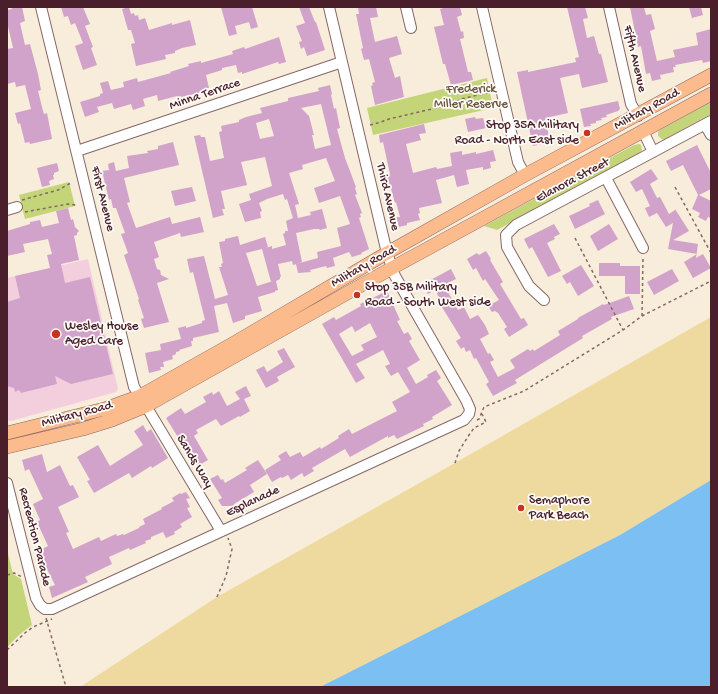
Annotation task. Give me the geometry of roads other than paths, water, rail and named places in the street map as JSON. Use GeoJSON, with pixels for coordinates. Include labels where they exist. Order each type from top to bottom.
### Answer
{"type":"FeatureCollection","features":[{"type":"Feature","properties":{"kind":"main road","name":"Military Road"},"geometry":{"type":"LineString","coordinates":[[7,447],[112,420],[234,343],[387,253],[711,75]]}},
{"type":"Feature","properties":{"kind":"main road","name":"Military Road"},"geometry":{"type":"LineString","coordinates":[[7,433],[143,401],[392,268],[711,94]]}},
{"type":"Feature","properties":{"kind":"street","name":"First Avenue"},"geometry":{"type":"LineString","coordinates":[[41,7],[134,387],[143,401]]}},
{"type":"Feature","properties":{"kind":"street","name":"Third Avenue"},"geometry":{"type":"LineString","coordinates":[[330,7],[387,253],[392,268],[395,276],[466,400]]}},
{"type":"Feature","properties":{"kind":"street"},"geometry":{"type":"LineString","coordinates":[[406,7],[411,28]]}},
{"type":"Feature","properties":{"kind":"street"},"geometry":{"type":"LineString","coordinates":[[482,7],[518,162],[525,176]]}},
{"type":"Feature","properties":{"kind":"street","name":"Fifth Avenue"},"geometry":{"type":"LineString","coordinates":[[609,7],[631,104],[638,116]]}},
{"type":"Feature","properties":{"kind":"street","name":"Minna Terrace"},"geometry":{"type":"LineString","coordinates":[[77,151],[342,62]]}},
{"type":"Feature","properties":{"kind":"street"},"geometry":{"type":"LineString","coordinates":[[708,123],[711,135]]}},
{"type":"Feature","properties":{"kind":"street","name":"Elanora Street"},"geometry":{"type":"LineString","coordinates":[[544,300],[530,286],[507,247],[506,235],[516,225],[708,123]]}},
{"type":"Feature","properties":{"kind":"street"},"geometry":{"type":"LineString","coordinates":[[643,131],[653,152]]}},
{"type":"Feature","properties":{"kind":"street"},"geometry":{"type":"LineString","coordinates":[[606,178],[643,248]]}},
{"type":"Feature","properties":{"kind":"street"},"geometry":{"type":"LineString","coordinates":[[7,210],[17,207]]}},
{"type":"Feature","properties":{"kind":"street","name":"Esplanade"},"geometry":{"type":"LineString","coordinates":[[36,598],[40,605],[45,609],[52,609],[224,535],[464,420],[469,414],[470,409],[466,400]]}},
{"type":"Feature","properties":{"kind":"street","name":"Sands Way"},"geometry":{"type":"LineString","coordinates":[[143,401],[224,535]]}},
{"type":"Feature","properties":{"kind":"street","name":"Recreation Parade"},"geometry":{"type":"LineString","coordinates":[[7,483],[36,598]]}},
{"type":"Feature","properties":{"kind":"water"},"geometry":{"type":"Polygon","coordinates":[[[711,480],[711,687],[320,687],[620,535],[711,480]]]}},
{"type":"Feature","properties":{"kind":"place","name":"Stop 35A Military Road - North East side"},"geometry":{"type":"Point","coordinates":[587,133]}},
{"type":"Feature","properties":{"kind":"place","name":"Stop 35B Military Road - South West side"},"geometry":{"type":"Point","coordinates":[357,295]}},
{"type":"Feature","properties":{"kind":"place","name":"Wesley House Aged Care"},"geometry":{"type":"Point","coordinates":[56,334]}},
{"type":"Feature","properties":{"kind":"place","name":"Semaphore Park Beach"},"geometry":{"type":"Point","coordinates":[521,508]}},
{"type":"Feature","properties":{"kind":"park label","name":"Frederick Miller Reserve"},"geometry":{"type":"Point","coordinates":[471,98]}}]}
